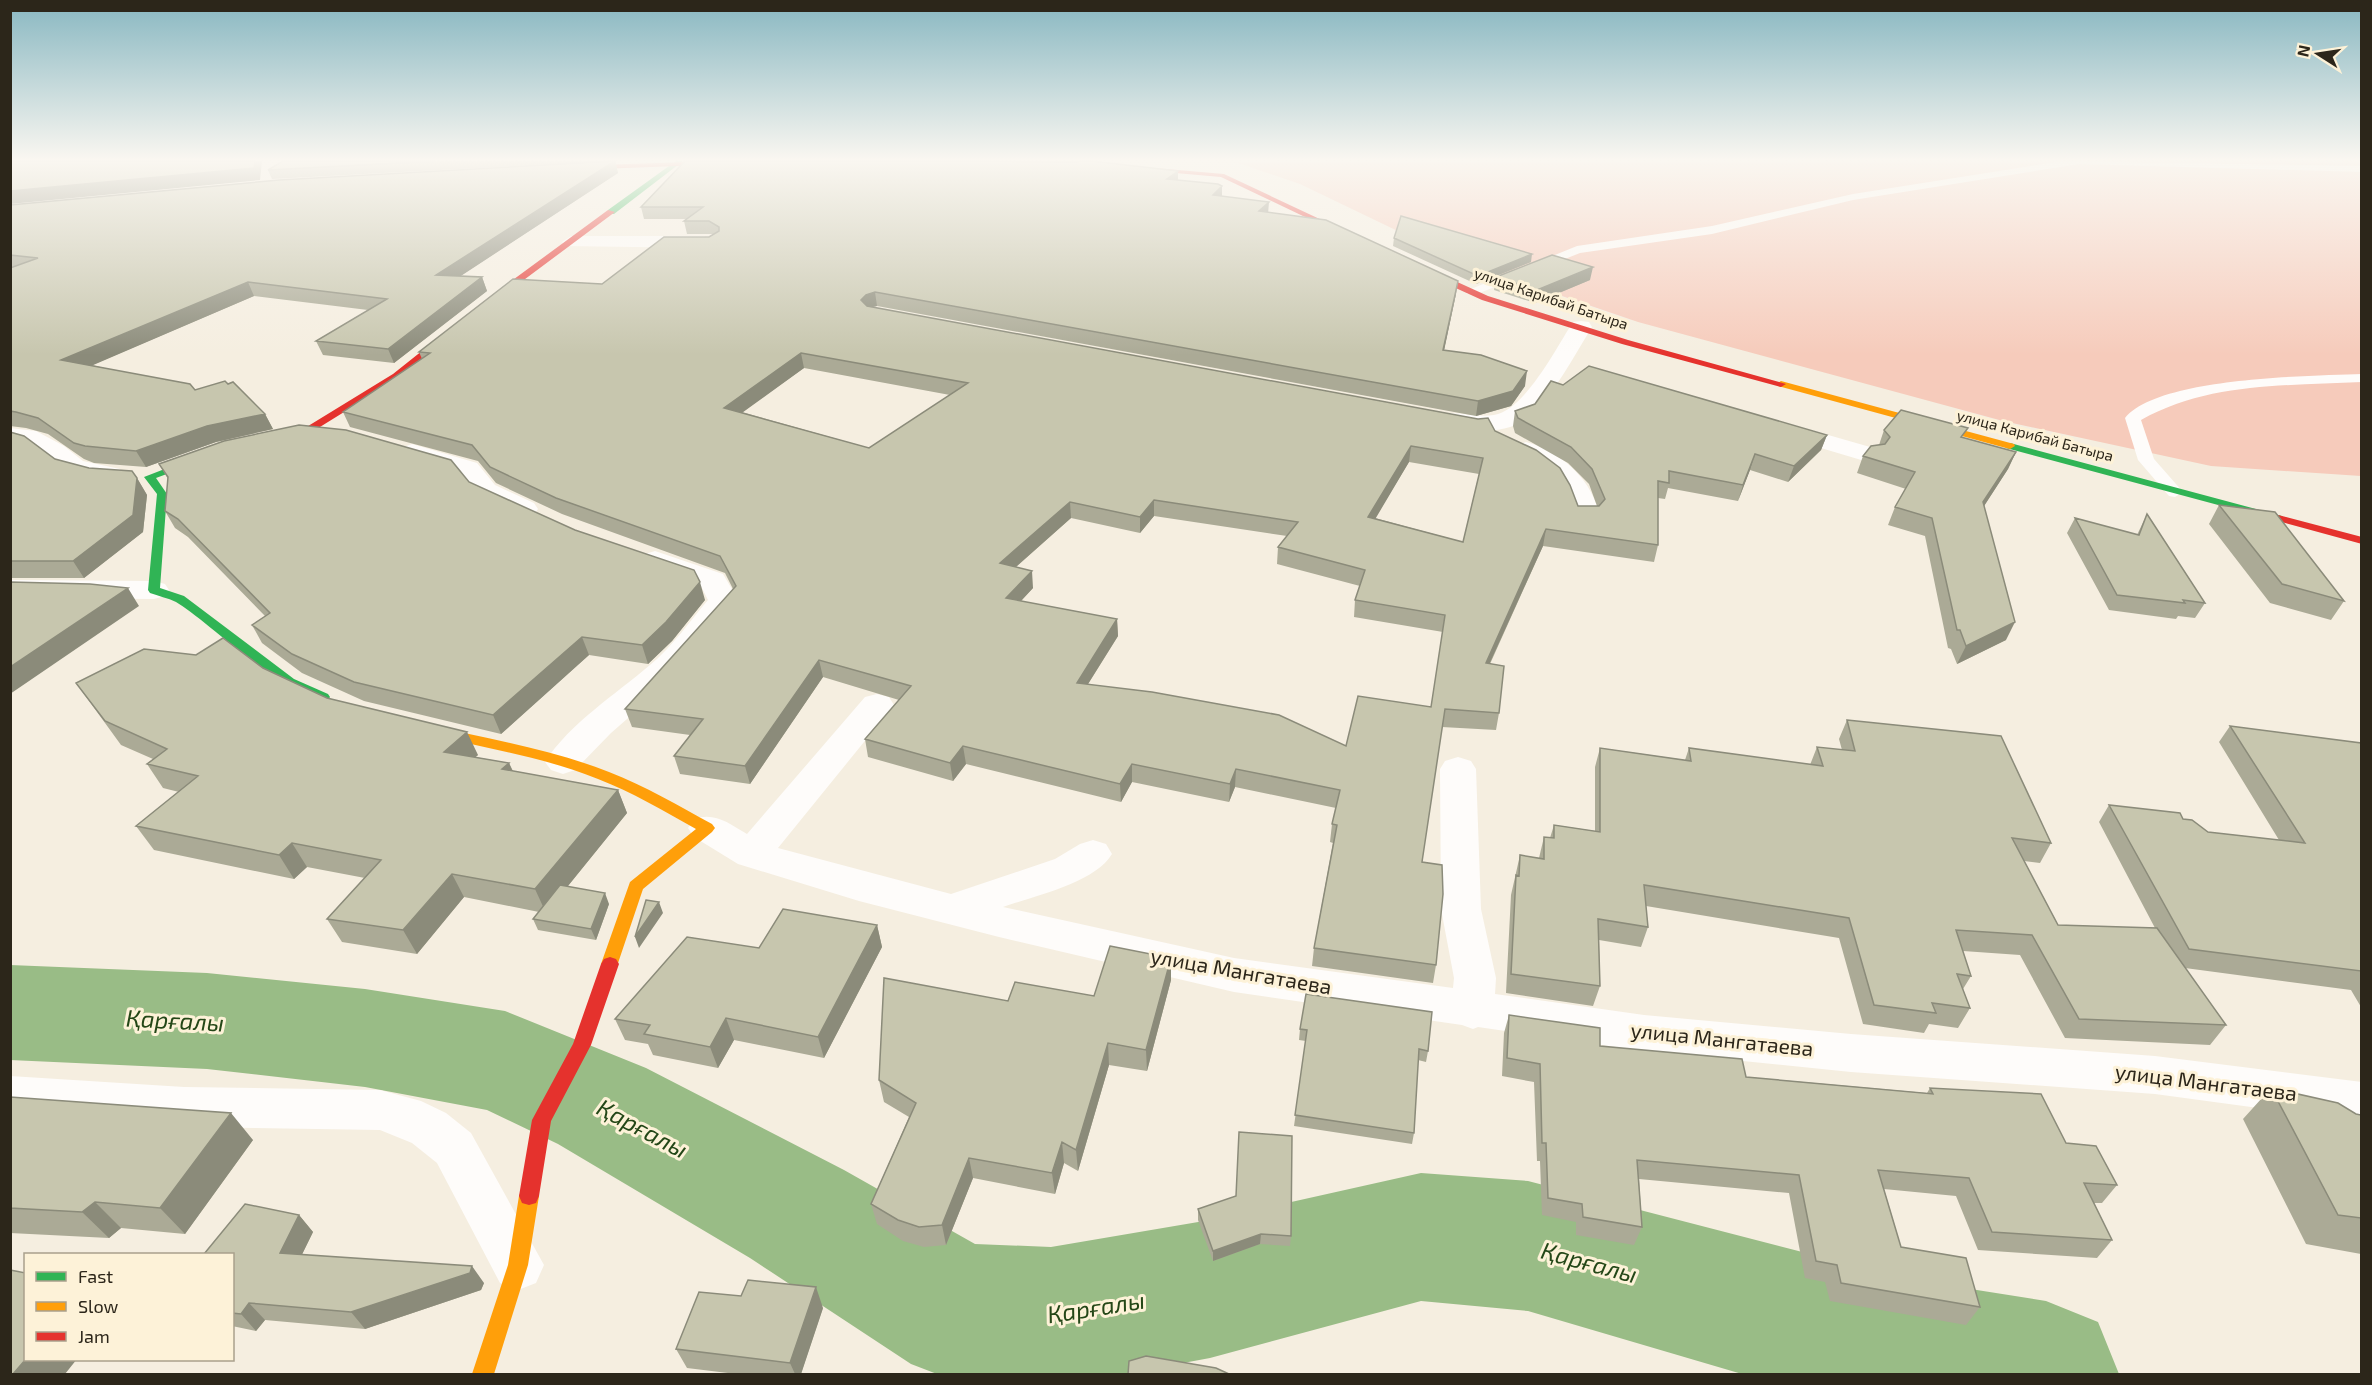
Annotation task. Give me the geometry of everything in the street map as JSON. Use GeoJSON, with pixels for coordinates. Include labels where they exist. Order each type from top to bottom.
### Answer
{"type":"FeatureCollection","features":[{"type":"Feature","properties":{"kind":"street"},"geometry":{"type":"LineString","coordinates":[[303,433],[396,376],[494,298],[593,226]]}},
{"type":"Feature","properties":{"kind":"street"},"geometry":{"type":"LineString","coordinates":[[1331,226],[1368,243]]}},
{"type":"Feature","properties":{"kind":"street"},"geometry":{"type":"LineString","coordinates":[[571,242],[712,242]]}},
{"type":"Feature","properties":{"kind":"street","name":"улица Карибай Батыра"},"geometry":{"type":"LineString","coordinates":[[1399,258],[1485,298],[1625,342],[2361,541]]}},
{"type":"Feature","properties":{"kind":"street"},"geometry":{"type":"LineString","coordinates":[[1430,417],[1476,425],[1497,422],[1521,413],[1567,365],[1581,327]]}},
{"type":"Feature","properties":{"kind":"street"},"geometry":{"type":"LineString","coordinates":[[1497,422],[1502,440],[1553,466],[1575,483],[1584,498],[1585,514]]}},
{"type":"Feature","properties":{"kind":"street"},"geometry":{"type":"LineString","coordinates":[[1756,422],[1868,454]]}},
{"type":"Feature","properties":{"kind":"street"},"geometry":{"type":"LineString","coordinates":[[259,442],[303,433],[346,436]]}},
{"type":"Feature","properties":{"kind":"street"},"geometry":{"type":"LineString","coordinates":[[10,435],[27,436],[55,451],[74,467],[107,475],[149,477],[225,449]]}},
{"type":"Feature","properties":{"kind":"street"},"geometry":{"type":"LineString","coordinates":[[389,446],[468,469],[486,491],[551,522]]}},
{"type":"Feature","properties":{"kind":"street"},"geometry":{"type":"LineString","coordinates":[[149,477],[162,494],[154,590]]}},
{"type":"Feature","properties":{"kind":"street"},"geometry":{"type":"LineString","coordinates":[[563,762],[599,725],[664,670],[724,601],[713,580],[626,550]]}},
{"type":"Feature","properties":{"kind":"street"},"geometry":{"type":"LineString","coordinates":[[10,589],[154,590],[180,599],[289,682],[331,701]]}},
{"type":"Feature","properties":{"kind":"street"},"geometry":{"type":"LineString","coordinates":[[751,854],[877,705]]}},
{"type":"Feature","properties":{"kind":"street","name":"улица Мангатаева"},"geometry":{"type":"LineString","coordinates":[[416,726],[517,753],[563,762],[643,793],[751,854],[951,910],[1234,975],[1473,1011],[1644,1033],[1839,1052],[2155,1075],[2361,1102]]}},
{"type":"Feature","properties":{"kind":"street"},"geometry":{"type":"LineString","coordinates":[[1458,768],[1461,909],[1475,978],[1473,1011]]}},
{"type":"Feature","properties":{"kind":"street"},"geometry":{"type":"LineString","coordinates":[[483,1374],[518,1264],[542,1120],[582,1045],[636,886],[707,828]]}},
{"type":"Feature","properties":{"kind":"street"},"geometry":{"type":"LineString","coordinates":[[951,910],[1069,869],[1094,854]]}},
{"type":"Feature","properties":{"kind":"street"},"geometry":{"type":"LineString","coordinates":[[10,1096],[184,1107],[380,1110],[405,1116],[429,1128],[454,1149],[518,1264]]}},
{"type":"Feature","properties":{"kind":"lane"},"geometry":{"type":"LineString","coordinates":[[1472,291],[1577,250],[1731,226]]}},
{"type":"Feature","properties":{"kind":"lane"},"geometry":{"type":"LineString","coordinates":[[2175,492],[2146,460],[2133,418],[2168,400],[2215,388],[2273,382],[2361,378]]}},
{"type":"Feature","properties":{"kind":"shaded area"},"geometry":{"type":"Polygon","coordinates":[[[1387,226],[2361,226],[2361,476],[2211,466],[2003,421],[1638,322],[1509,278],[1387,226]]]}},
{"type":"Feature","properties":{"kind":"building"},"geometry":{"type":"Polygon","coordinates":[[[10,226],[514,226],[436,275],[482,277],[388,349],[316,341],[387,299],[248,282],[61,360],[190,384],[195,390],[225,381],[228,384],[233,382],[265,414],[207,426],[136,451],[74,443],[38,418],[10,411],[10,268],[38,258],[10,255],[10,226]]]}},
{"type":"Feature","properties":{"kind":"building"},"geometry":{"type":"Polygon","coordinates":[[[717,226],[1338,226],[1458,281],[1443,350],[1481,355],[1527,371],[1513,391],[1478,401],[875,292],[866,295],[861,300],[867,306],[1478,419],[1488,418],[1495,431],[1536,450],[1560,468],[1578,506],[1599,506],[1605,499],[1592,469],[1571,447],[1518,418],[1515,411],[1535,404],[1551,381],[1563,385],[1589,366],[1827,435],[1794,466],[1755,454],[1743,485],[1669,471],[1669,483],[1658,481],[1658,545],[1546,529],[1486,663],[1504,666],[1499,713],[1445,709],[1422,862],[1442,865],[1443,894],[1436,965],[1314,948],[1337,825],[1332,824],[1340,790],[1236,769],[1230,784],[1132,764],[1120,784],[963,746],[950,763],[865,739],[911,686],[819,660],[745,766],[674,756],[703,719],[625,709],[736,586],[720,556],[556,498],[490,467],[472,445],[343,412],[430,353],[419,352],[513,279],[602,284],[664,237],[709,237],[719,231],[717,226]],[[801,353],[724,408],[869,448],[968,383],[801,353]],[[1411,446],[1368,517],[1463,542],[1483,458],[1411,446]],[[1154,500],[1140,517],[1070,502],[1000,563],[1032,571],[1006,598],[1117,619],[1077,683],[1152,692],[1279,715],[1346,746],[1358,696],[1431,707],[1445,615],[1355,600],[1365,570],[1278,547],[1298,522],[1154,500]]]}},
{"type":"Feature","properties":{"kind":"building"},"geometry":{"type":"Polygon","coordinates":[[[1398,226],[1434,226],[1532,254],[1478,276],[1394,238],[1398,226]]]}},
{"type":"Feature","properties":{"kind":"building"},"geometry":{"type":"Polygon","coordinates":[[[1552,255],[1593,267],[1537,290],[1496,277],[1552,255]]]}},
{"type":"Feature","properties":{"kind":"building"},"geometry":{"type":"Polygon","coordinates":[[[1901,410],[1968,428],[1961,437],[2016,452],[1983,502],[2015,622],[1966,646],[1960,630],[1957,630],[1932,518],[1895,507],[1915,472],[1863,456],[1871,446],[1885,444],[1890,437],[1884,430],[1901,410]]]}},
{"type":"Feature","properties":{"kind":"building"},"geometry":{"type":"Polygon","coordinates":[[[299,425],[346,430],[451,460],[469,482],[575,530],[694,570],[700,582],[666,622],[642,645],[582,637],[493,715],[354,682],[292,654],[252,625],[270,613],[178,519],[165,511],[168,477],[159,464],[224,441],[299,425]]]}},
{"type":"Feature","properties":{"kind":"building"},"geometry":{"type":"Polygon","coordinates":[[[10,432],[24,436],[55,459],[89,468],[132,471],[137,478],[133,515],[73,561],[10,561],[10,432]]]}},
{"type":"Feature","properties":{"kind":"building"},"geometry":{"type":"Polygon","coordinates":[[[2219,505],[2275,512],[2344,601],[2282,584],[2219,505]]]}},
{"type":"Feature","properties":{"kind":"building"},"geometry":{"type":"Polygon","coordinates":[[[2147,514],[2205,603],[2183,600],[2185,603],[2117,595],[2075,518],[2139,535],[2147,514]]]}},
{"type":"Feature","properties":{"kind":"building"},"geometry":{"type":"Polygon","coordinates":[[[10,582],[90,584],[128,588],[10,667],[10,582]]]}},
{"type":"Feature","properties":{"kind":"building"},"geometry":{"type":"Polygon","coordinates":[[[223,638],[263,668],[327,698],[467,732],[444,752],[509,763],[502,769],[618,790],[535,889],[452,874],[403,930],[327,919],[381,860],[292,843],[279,855],[136,826],[198,776],[147,764],[167,749],[105,721],[76,683],[144,649],[196,655],[223,638]]]}},
{"type":"Feature","properties":{"kind":"building"},"geometry":{"type":"Polygon","coordinates":[[[1847,720],[2001,736],[2051,843],[2012,838],[2058,925],[2157,928],[2226,1025],[2079,1019],[2032,935],[1956,930],[1971,976],[1957,974],[1970,1008],[1932,1003],[1936,1013],[1874,1005],[1849,918],[1644,885],[1648,927],[1598,919],[1600,986],[1511,974],[1516,875],[1519,876],[1520,855],[1544,859],[1544,837],[1554,838],[1554,825],[1600,832],[1600,748],[1691,761],[1689,748],[1823,766],[1817,747],[1855,751],[1847,720]]]}},
{"type":"Feature","properties":{"kind":"building"},"geometry":{"type":"Polygon","coordinates":[[[2230,726],[2361,743],[2361,971],[2189,949],[2109,805],[2180,813],[2183,819],[2192,820],[2208,832],[2305,843],[2230,726]]]}},
{"type":"Feature","properties":{"kind":"building"},"geometry":{"type":"Polygon","coordinates":[[[560,885],[605,893],[591,929],[533,919],[560,885]]]}},
{"type":"Feature","properties":{"kind":"building"},"geometry":{"type":"Polygon","coordinates":[[[646,900],[659,902],[635,937],[646,900]]]}},
{"type":"Feature","properties":{"kind":"building"},"geometry":{"type":"Polygon","coordinates":[[[783,909],[877,925],[818,1037],[726,1018],[710,1047],[644,1034],[650,1025],[615,1019],[687,937],[759,948],[783,909]]]}},
{"type":"Feature","properties":{"kind":"building"},"geometry":{"type":"Polygon","coordinates":[[[1110,946],[1171,958],[1146,1050],[1108,1043],[1076,1150],[1062,1142],[1052,1173],[969,1158],[942,1225],[919,1227],[898,1220],[871,1204],[916,1103],[879,1080],[884,978],[1008,1001],[1015,982],[1094,996],[1110,946]]]}},
{"type":"Feature","properties":{"kind":"building"},"geometry":{"type":"Polygon","coordinates":[[[1306,994],[1432,1012],[1428,1051],[1419,1049],[1414,1133],[1295,1115],[1307,1030],[1300,1029],[1306,994]]]}},
{"type":"Feature","properties":{"kind":"building"},"geometry":{"type":"Polygon","coordinates":[[[1509,1015],[1600,1028],[1600,1046],[1742,1059],[1746,1077],[1933,1094],[1930,1088],[2041,1094],[2066,1143],[2096,1146],[2117,1185],[2084,1183],[2112,1240],[1992,1232],[1969,1178],[1878,1170],[1901,1247],[1966,1258],[1980,1307],[1841,1283],[1837,1265],[1816,1261],[1799,1175],[1637,1160],[1642,1227],[1583,1217],[1582,1204],[1548,1198],[1546,1143],[1542,1143],[1540,1064],[1507,1058],[1509,1015]]]}},
{"type":"Feature","properties":{"kind":"building"},"geometry":{"type":"Polygon","coordinates":[[[2271,1088],[2338,1103],[2361,1115],[2361,1218],[2338,1215],[2271,1088]]]}},
{"type":"Feature","properties":{"kind":"building"},"geometry":{"type":"Polygon","coordinates":[[[10,1097],[231,1113],[160,1208],[95,1202],[82,1212],[10,1208],[10,1097]]]}},
{"type":"Feature","properties":{"kind":"building"},"geometry":{"type":"Polygon","coordinates":[[[1239,1132],[1292,1136],[1291,1236],[1261,1234],[1213,1251],[1198,1209],[1236,1196],[1239,1132]]]}},
{"type":"Feature","properties":{"kind":"building"},"geometry":{"type":"Polygon","coordinates":[[[245,1204],[299,1215],[280,1253],[472,1266],[470,1273],[351,1312],[249,1303],[241,1314],[234,1313],[234,1253],[205,1253],[245,1204]]]}},
{"type":"Feature","properties":{"kind":"building"},"geometry":{"type":"Polygon","coordinates":[[[10,1270],[24,1273],[24,1361],[13,1374],[10,1374],[10,1270]]]}},
{"type":"Feature","properties":{"kind":"building"},"geometry":{"type":"Polygon","coordinates":[[[748,1280],[816,1287],[790,1363],[676,1349],[699,1292],[741,1296],[748,1280]]]}},
{"type":"Feature","properties":{"kind":"building"},"geometry":{"type":"Polygon","coordinates":[[[1146,1356],[1216,1368],[1229,1374],[1128,1374],[1129,1361],[1146,1356]]]}},
{"type":"Feature","properties":{"kind":"waterway","name":"Қарғалы"},"geometry":{"type":"LineString","coordinates":[[10,1012],[207,1021],[365,1038],[505,1062],[602,1106],[797,1214],[961,1314],[1051,1318],[1210,1289],[1421,1237],[1528,1246],[1907,1351],[2046,1374]]}},
{"type":"Feature","properties":{"kind":"traffic: fast"},"geometry":{"type":"LineString","coordinates":[[2010,446],[2278,518]]}},
{"type":"Feature","properties":{"kind":"traffic: fast"},"geometry":{"type":"LineString","coordinates":[[206,456],[149,477],[162,494],[154,590],[180,599],[289,682],[323,697]]}},
{"type":"Feature","properties":{"kind":"traffic: slow"},"geometry":{"type":"LineString","coordinates":[[1781,384],[2010,446]]}},
{"type":"Feature","properties":{"kind":"traffic: slow"},"geometry":{"type":"LineString","coordinates":[[426,729],[563,762],[603,775],[643,793],[707,828],[636,886],[610,964]]}},
{"type":"Feature","properties":{"kind":"traffic: slow"},"geometry":{"type":"LineString","coordinates":[[483,1374],[518,1265],[529,1196]]}},
{"type":"Feature","properties":{"kind":"traffic: jam"},"geometry":{"type":"LineString","coordinates":[[274,439],[303,433],[396,376],[494,298],[592,226]]}},
{"type":"Feature","properties":{"kind":"traffic: jam"},"geometry":{"type":"LineString","coordinates":[[1330,226],[1354,237]]}},
{"type":"Feature","properties":{"kind":"traffic: jam"},"geometry":{"type":"LineString","coordinates":[[1417,267],[1485,298],[1625,342],[1781,384]]}},
{"type":"Feature","properties":{"kind":"traffic: jam"},"geometry":{"type":"LineString","coordinates":[[2278,518],[2362,541]]}},
{"type":"Feature","properties":{"kind":"traffic: jam"},"geometry":{"type":"LineString","coordinates":[[529,1196],[542,1120],[582,1045],[610,964]]}}]}
